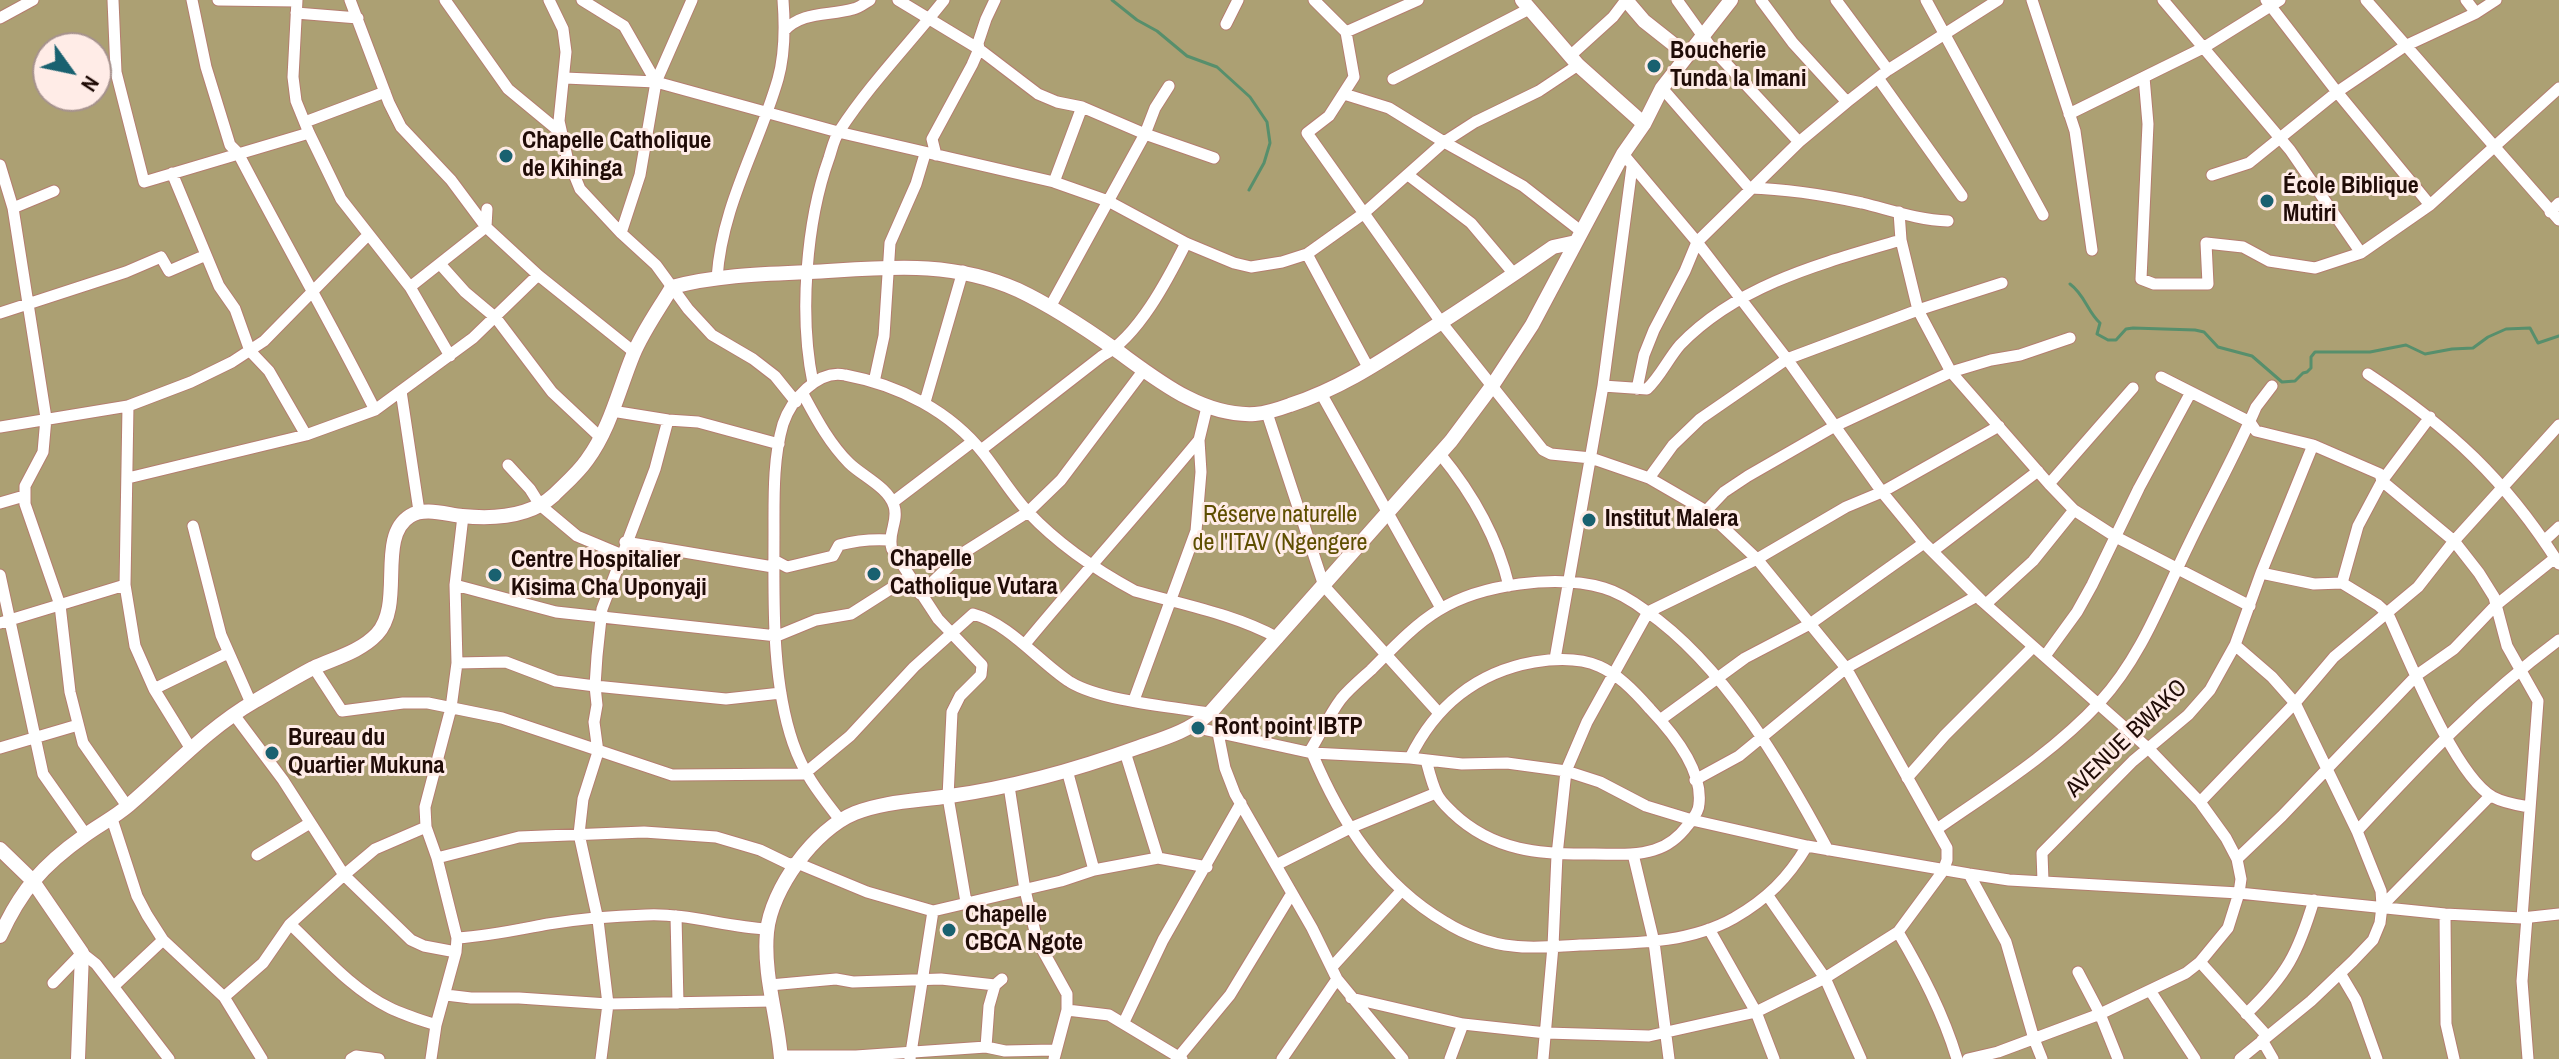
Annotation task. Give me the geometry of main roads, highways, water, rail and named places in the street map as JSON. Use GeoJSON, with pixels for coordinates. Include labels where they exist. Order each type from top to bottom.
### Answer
{"type":"FeatureCollection","features":[{"type":"Feature","properties":{"kind":"waterway"},"geometry":{"type":"LineString","coordinates":[[1112,0],[1187,56],[1217,67],[1250,97],[1267,122],[1270,143],[1264,163],[1249,190]]}},
{"type":"Feature","properties":{"kind":"waterway"},"geometry":{"type":"LineString","coordinates":[[2070,284],[2100,323],[2097,334],[2108,340],[2116,340],[2126,329],[2133,328],[2204,332],[2218,347],[2252,356],[2282,382],[2295,381],[2307,372],[2315,352],[2370,352],[2406,345],[2425,354],[2473,348],[2506,329],[2530,328],[2538,343],[2559,336]]}},
{"type":"Feature","properties":{"kind":"place","name":"Boucherie Tunda la Imani"},"geometry":{"type":"Point","coordinates":[1654,66]}},
{"type":"Feature","properties":{"kind":"place","name":"Chapelle Catholique de Kihinga"},"geometry":{"type":"Point","coordinates":[506,156]}},
{"type":"Feature","properties":{"kind":"place","name":"École Biblique Mutiri"},"geometry":{"type":"Point","coordinates":[2267,201]}},
{"type":"Feature","properties":{"kind":"place","name":"Institut Malera"},"geometry":{"type":"Point","coordinates":[1589,520]}},
{"type":"Feature","properties":{"kind":"place","name":"Chapelle Catholique Vutara"},"geometry":{"type":"Point","coordinates":[874,574]}},
{"type":"Feature","properties":{"kind":"place","name":"Centre Hospitalier Kisima Cha Uponyaji"},"geometry":{"type":"Point","coordinates":[495,575]}},
{"type":"Feature","properties":{"kind":"place","name":"Ront point IBTP"},"geometry":{"type":"Point","coordinates":[1198,728]}},
{"type":"Feature","properties":{"kind":"place","name":"Bureau du Quartier Mukuna"},"geometry":{"type":"Point","coordinates":[272,753]}},
{"type":"Feature","properties":{"kind":"place","name":"Chapelle CBCA Ngote"},"geometry":{"type":"Point","coordinates":[949,930]}},
{"type":"Feature","properties":{"kind":"park label","name":"Réserve naturelle de l'ITAV (Ngengere"},"geometry":{"type":"Point","coordinates":[1280,530]}}]}
